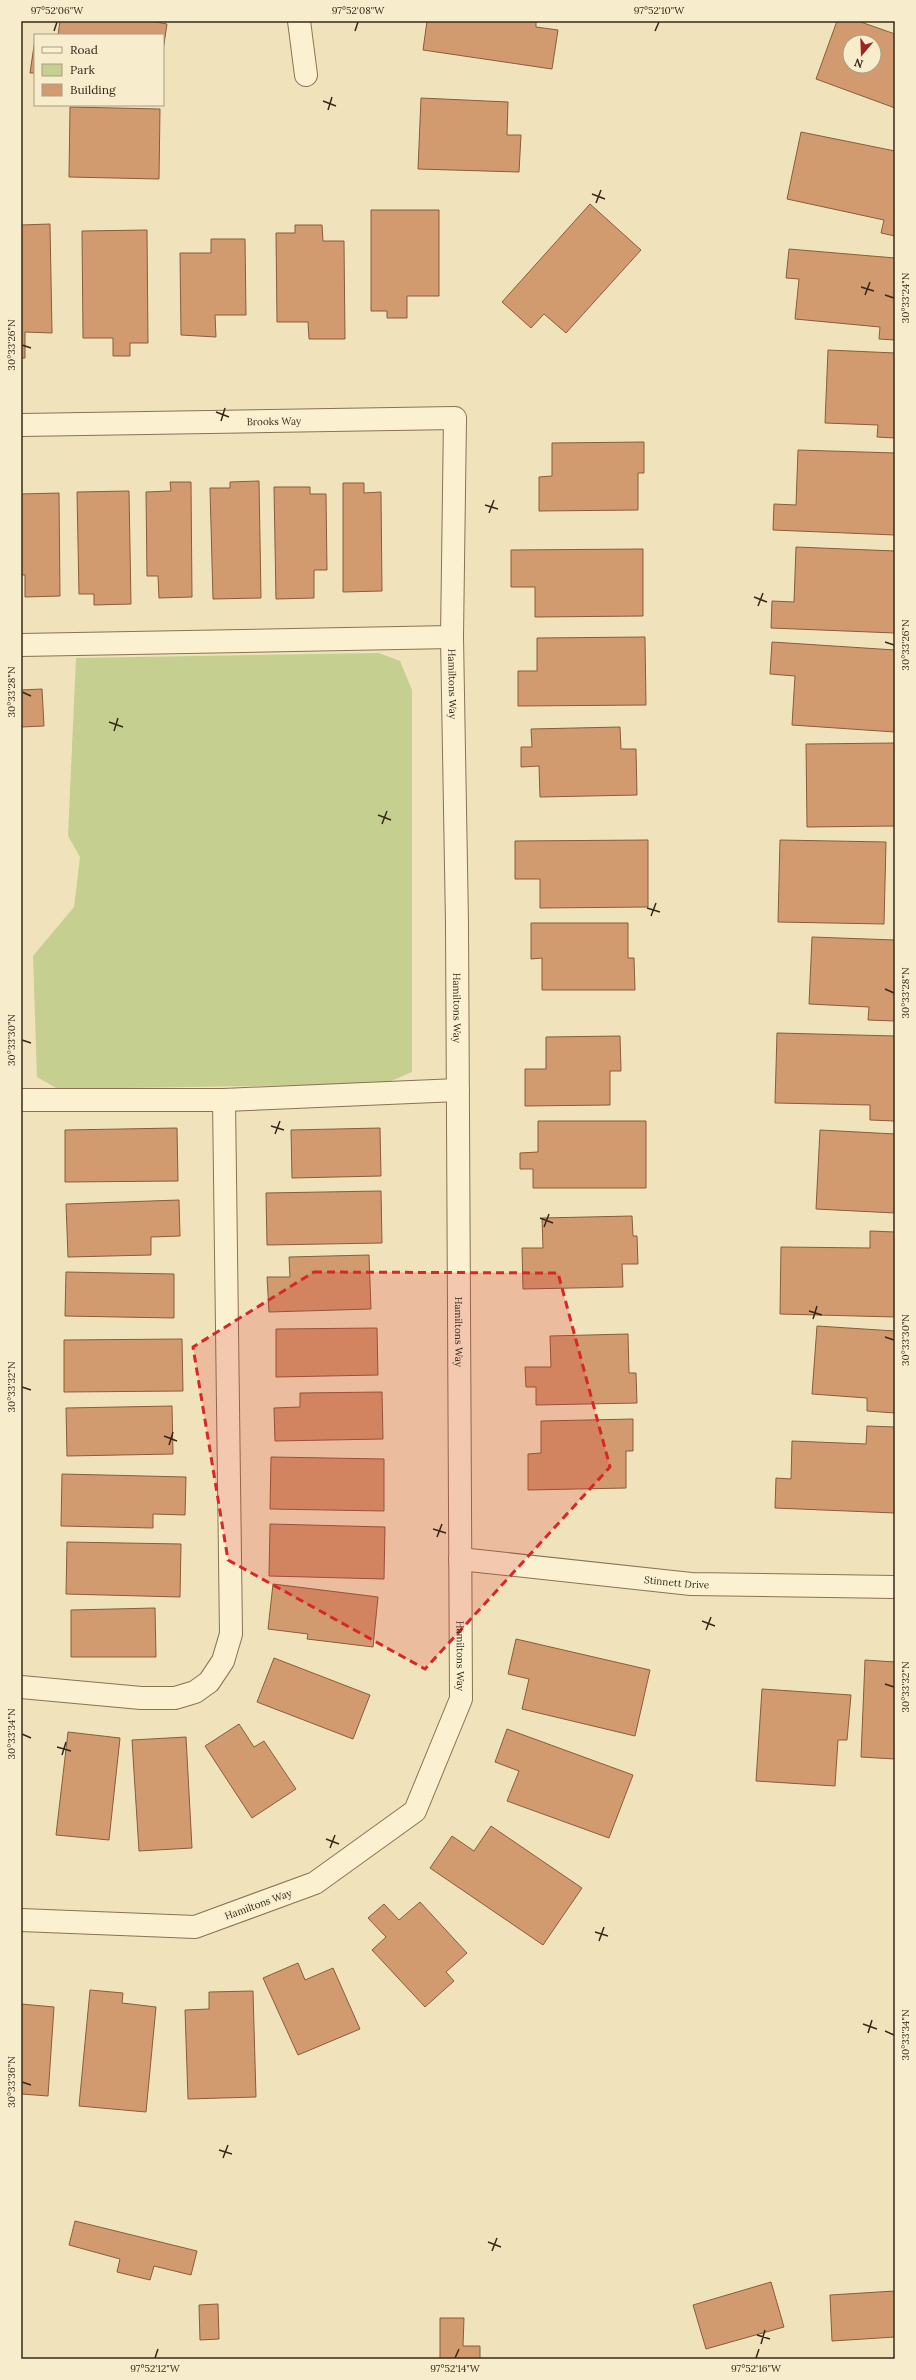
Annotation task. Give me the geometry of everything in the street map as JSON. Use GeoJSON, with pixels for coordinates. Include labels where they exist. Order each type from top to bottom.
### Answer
{"type":"FeatureCollection","features":[{"type":"Feature","properties":{"kind":"street"},"geometry":{"type":"LineString","coordinates":[[299,21],[306,75]]}},
{"type":"Feature","properties":{"kind":"street","name":"Brooks Way"},"geometry":{"type":"LineString","coordinates":[[21,425],[455,418]]}},
{"type":"Feature","properties":{"kind":"street","name":"Hamiltons Way"},"geometry":{"type":"LineString","coordinates":[[21,1920],[195,1927],[315,1883],[415,1811],[460,1699],[458,1090],[452,637],[455,418]]}},
{"type":"Feature","properties":{"kind":"street"},"geometry":{"type":"LineString","coordinates":[[21,646],[452,637]]}},
{"type":"Feature","properties":{"kind":"street"},"geometry":{"type":"LineString","coordinates":[[21,1100],[224,1100],[458,1090]]}},
{"type":"Feature","properties":{"kind":"street"},"geometry":{"type":"LineString","coordinates":[[21,1687],[141,1698],[175,1698],[195,1692],[209,1682],[223,1661],[231,1634],[224,1100]]}},
{"type":"Feature","properties":{"kind":"street","name":"Stinnett Drive"},"geometry":{"type":"LineString","coordinates":[[460,1559],[691,1584],[895,1587]]}},
{"type":"Feature","properties":{"kind":"highlighted area"},"geometry":{"type":"Polygon","coordinates":[[[314,1272],[558,1273],[610,1467],[425,1669],[228,1560],[193,1347],[314,1272]]]}},
{"type":"Feature","properties":{"kind":"green space"},"geometry":{"type":"Polygon","coordinates":[[[379,653],[400,661],[412,690],[412,1072],[384,1084],[58,1089],[37,1077],[33,956],[74,907],[80,857],[68,836],[76,658],[379,653]]]}},
{"type":"Feature","properties":{"kind":"building"},"geometry":{"type":"Polygon","coordinates":[[[60,21],[150,21],[167,24],[164,44],[164,34],[58,34],[60,21]]]}},
{"type":"Feature","properties":{"kind":"building"},"geometry":{"type":"Polygon","coordinates":[[[427,21],[536,21],[536,27],[558,30],[552,69],[423,50],[427,21]]]}},
{"type":"Feature","properties":{"kind":"building"},"geometry":{"type":"Polygon","coordinates":[[[837,21],[858,21],[895,34],[895,108],[816,79],[837,21]]]}},
{"type":"Feature","properties":{"kind":"building"},"geometry":{"type":"Polygon","coordinates":[[[34,46],[34,73],[30,73],[34,46]]]}},
{"type":"Feature","properties":{"kind":"building"},"geometry":{"type":"Polygon","coordinates":[[[421,98],[508,102],[507,135],[521,135],[519,172],[418,169],[421,98]]]}},
{"type":"Feature","properties":{"kind":"building"},"geometry":{"type":"Polygon","coordinates":[[[70,107],[160,109],[159,179],[69,177],[70,107]]]}},
{"type":"Feature","properties":{"kind":"building"},"geometry":{"type":"Polygon","coordinates":[[[801,132],[895,151],[895,236],[881,233],[884,220],[787,199],[801,132]]]}},
{"type":"Feature","properties":{"kind":"building"},"geometry":{"type":"Polygon","coordinates":[[[590,204],[641,250],[566,333],[544,314],[531,328],[502,302],[590,204]]]}},
{"type":"Feature","properties":{"kind":"building"},"geometry":{"type":"Polygon","coordinates":[[[371,210],[439,210],[439,296],[407,296],[407,318],[387,318],[387,311],[371,311],[371,210]]]}},
{"type":"Feature","properties":{"kind":"building"},"geometry":{"type":"Polygon","coordinates":[[[50,224],[52,333],[25,332],[25,358],[21,358],[21,225],[50,224]]]}},
{"type":"Feature","properties":{"kind":"building"},"geometry":{"type":"Polygon","coordinates":[[[295,225],[322,225],[323,241],[344,241],[345,339],[309,339],[308,322],[277,322],[276,233],[295,233],[295,225]]]}},
{"type":"Feature","properties":{"kind":"building"},"geometry":{"type":"Polygon","coordinates":[[[147,230],[148,343],[130,343],[130,356],[113,356],[113,338],[83,338],[82,231],[147,230]]]}},
{"type":"Feature","properties":{"kind":"building"},"geometry":{"type":"Polygon","coordinates":[[[211,239],[245,239],[246,315],[215,315],[216,337],[181,335],[180,253],[211,253],[211,239]]]}},
{"type":"Feature","properties":{"kind":"building"},"geometry":{"type":"Polygon","coordinates":[[[789,249],[895,258],[895,340],[879,339],[880,327],[795,319],[799,279],[786,278],[789,249]]]}},
{"type":"Feature","properties":{"kind":"building"},"geometry":{"type":"Polygon","coordinates":[[[828,350],[895,353],[895,438],[877,437],[878,425],[825,423],[828,350]]]}},
{"type":"Feature","properties":{"kind":"building"},"geometry":{"type":"Polygon","coordinates":[[[644,442],[644,473],[638,473],[638,510],[539,511],[539,477],[552,476],[552,443],[644,442]]]}},
{"type":"Feature","properties":{"kind":"building"},"geometry":{"type":"Polygon","coordinates":[[[798,450],[895,453],[895,535],[773,530],[774,504],[796,505],[798,450]]]}},
{"type":"Feature","properties":{"kind":"building"},"geometry":{"type":"Polygon","coordinates":[[[259,481],[261,598],[213,599],[210,488],[230,488],[230,482],[259,481]]]}},
{"type":"Feature","properties":{"kind":"building"},"geometry":{"type":"Polygon","coordinates":[[[170,482],[191,482],[192,597],[159,598],[158,576],[147,576],[146,492],[171,491],[170,482]]]}},
{"type":"Feature","properties":{"kind":"building"},"geometry":{"type":"Polygon","coordinates":[[[343,483],[364,483],[364,493],[381,492],[382,591],[343,592],[343,483]]]}},
{"type":"Feature","properties":{"kind":"building"},"geometry":{"type":"Polygon","coordinates":[[[274,487],[310,487],[310,494],[326,494],[327,570],[314,570],[314,598],[276,599],[274,487]]]}},
{"type":"Feature","properties":{"kind":"building"},"geometry":{"type":"Polygon","coordinates":[[[129,491],[131,604],[94,605],[94,594],[79,594],[77,492],[129,491]]]}},
{"type":"Feature","properties":{"kind":"building"},"geometry":{"type":"Polygon","coordinates":[[[59,493],[60,596],[25,597],[25,575],[21,575],[21,494],[59,493]]]}},
{"type":"Feature","properties":{"kind":"building"},"geometry":{"type":"Polygon","coordinates":[[[796,547],[895,551],[895,633],[771,628],[772,601],[794,602],[796,547]]]}},
{"type":"Feature","properties":{"kind":"building"},"geometry":{"type":"Polygon","coordinates":[[[643,549],[643,616],[535,617],[535,587],[511,587],[511,550],[643,549]]]}},
{"type":"Feature","properties":{"kind":"building"},"geometry":{"type":"Polygon","coordinates":[[[645,637],[646,705],[518,706],[518,671],[537,671],[537,638],[645,637]]]}},
{"type":"Feature","properties":{"kind":"building"},"geometry":{"type":"Polygon","coordinates":[[[772,642],[895,650],[895,732],[792,725],[795,676],[770,674],[772,642]]]}},
{"type":"Feature","properties":{"kind":"building"},"geometry":{"type":"Polygon","coordinates":[[[42,689],[44,726],[21,727],[21,690],[42,689]]]}},
{"type":"Feature","properties":{"kind":"building"},"geometry":{"type":"Polygon","coordinates":[[[620,727],[621,749],[636,749],[637,795],[540,797],[539,766],[521,767],[521,747],[532,747],[531,729],[620,727]]]}},
{"type":"Feature","properties":{"kind":"building"},"geometry":{"type":"Polygon","coordinates":[[[895,743],[895,826],[807,827],[806,744],[895,743]]]}},
{"type":"Feature","properties":{"kind":"building"},"geometry":{"type":"Polygon","coordinates":[[[648,840],[648,907],[540,908],[540,879],[515,879],[515,841],[648,840]]]}},
{"type":"Feature","properties":{"kind":"building"},"geometry":{"type":"Polygon","coordinates":[[[780,840],[886,842],[884,924],[778,922],[780,840]]]}},
{"type":"Feature","properties":{"kind":"building"},"geometry":{"type":"Polygon","coordinates":[[[531,923],[628,923],[628,958],[634,958],[635,990],[542,990],[542,958],[531,959],[531,923]]]}},
{"type":"Feature","properties":{"kind":"building"},"geometry":{"type":"Polygon","coordinates":[[[812,937],[895,940],[895,1021],[868,1020],[869,1007],[809,1004],[812,937]]]}},
{"type":"Feature","properties":{"kind":"building"},"geometry":{"type":"Polygon","coordinates":[[[777,1033],[895,1036],[895,1121],[870,1120],[870,1105],[775,1103],[777,1033]]]}},
{"type":"Feature","properties":{"kind":"building"},"geometry":{"type":"Polygon","coordinates":[[[620,1036],[621,1071],[610,1071],[610,1105],[525,1106],[525,1069],[546,1069],[546,1037],[620,1036]]]}},
{"type":"Feature","properties":{"kind":"building"},"geometry":{"type":"Polygon","coordinates":[[[538,1121],[646,1121],[646,1188],[533,1188],[533,1169],[520,1169],[520,1153],[538,1152],[538,1121]]]}},
{"type":"Feature","properties":{"kind":"building"},"geometry":{"type":"Polygon","coordinates":[[[177,1128],[178,1181],[65,1182],[65,1130],[177,1128]]]}},
{"type":"Feature","properties":{"kind":"building"},"geometry":{"type":"Polygon","coordinates":[[[380,1128],[381,1176],[292,1178],[291,1130],[380,1128]]]}},
{"type":"Feature","properties":{"kind":"building"},"geometry":{"type":"Polygon","coordinates":[[[820,1130],[895,1134],[895,1213],[816,1209],[820,1130]]]}},
{"type":"Feature","properties":{"kind":"building"},"geometry":{"type":"Polygon","coordinates":[[[381,1191],[382,1243],[267,1245],[266,1193],[381,1191]]]}},
{"type":"Feature","properties":{"kind":"building"},"geometry":{"type":"Polygon","coordinates":[[[179,1200],[180,1236],[151,1237],[151,1255],[68,1257],[66,1204],[179,1200]]]}},
{"type":"Feature","properties":{"kind":"building"},"geometry":{"type":"Polygon","coordinates":[[[632,1216],[633,1236],[637,1236],[638,1264],[622,1264],[623,1287],[523,1289],[522,1248],[543,1248],[542,1218],[632,1216]]]}},
{"type":"Feature","properties":{"kind":"building"},"geometry":{"type":"Polygon","coordinates":[[[870,1231],[895,1232],[895,1317],[780,1314],[781,1247],[870,1248],[870,1231]]]}},
{"type":"Feature","properties":{"kind":"building"},"geometry":{"type":"Polygon","coordinates":[[[369,1255],[371,1309],[269,1312],[267,1277],[290,1277],[289,1257],[369,1255]]]}},
{"type":"Feature","properties":{"kind":"building"},"geometry":{"type":"Polygon","coordinates":[[[66,1272],[174,1274],[174,1318],[65,1316],[66,1272]]]}},
{"type":"Feature","properties":{"kind":"building"},"geometry":{"type":"Polygon","coordinates":[[[817,1326],[895,1331],[895,1413],[867,1411],[867,1398],[812,1394],[817,1326]]]}},
{"type":"Feature","properties":{"kind":"building"},"geometry":{"type":"Polygon","coordinates":[[[377,1328],[378,1375],[276,1377],[276,1329],[377,1328]]]}},
{"type":"Feature","properties":{"kind":"building"},"geometry":{"type":"Polygon","coordinates":[[[628,1334],[629,1373],[636,1373],[637,1403],[536,1405],[536,1387],[526,1387],[525,1367],[551,1367],[550,1336],[628,1334]]]}},
{"type":"Feature","properties":{"kind":"building"},"geometry":{"type":"Polygon","coordinates":[[[182,1339],[183,1391],[64,1392],[64,1340],[182,1339]]]}},
{"type":"Feature","properties":{"kind":"building"},"geometry":{"type":"Polygon","coordinates":[[[382,1392],[383,1439],[275,1441],[274,1408],[300,1407],[300,1393],[382,1392]]]}},
{"type":"Feature","properties":{"kind":"building"},"geometry":{"type":"Polygon","coordinates":[[[172,1406],[173,1454],[67,1456],[66,1408],[172,1406]]]}},
{"type":"Feature","properties":{"kind":"building"},"geometry":{"type":"Polygon","coordinates":[[[633,1419],[633,1451],[626,1451],[626,1488],[528,1490],[528,1454],[541,1453],[541,1421],[633,1419]]]}},
{"type":"Feature","properties":{"kind":"building"},"geometry":{"type":"Polygon","coordinates":[[[867,1426],[895,1427],[895,1513],[775,1508],[776,1478],[791,1479],[792,1441],[866,1444],[867,1426]]]}},
{"type":"Feature","properties":{"kind":"building"},"geometry":{"type":"Polygon","coordinates":[[[271,1457],[384,1459],[384,1511],[270,1509],[271,1457]]]}},
{"type":"Feature","properties":{"kind":"building"},"geometry":{"type":"Polygon","coordinates":[[[62,1474],[186,1477],[185,1515],[153,1514],[153,1528],[61,1526],[62,1474]]]}},
{"type":"Feature","properties":{"kind":"building"},"geometry":{"type":"Polygon","coordinates":[[[270,1524],[385,1527],[384,1579],[269,1576],[270,1524]]]}},
{"type":"Feature","properties":{"kind":"building"},"geometry":{"type":"Polygon","coordinates":[[[67,1542],[181,1544],[180,1597],[66,1594],[67,1542]]]}},
{"type":"Feature","properties":{"kind":"building"},"geometry":{"type":"Polygon","coordinates":[[[273,1584],[378,1597],[373,1647],[307,1639],[308,1634],[268,1629],[273,1584]]]}},
{"type":"Feature","properties":{"kind":"building"},"geometry":{"type":"Polygon","coordinates":[[[155,1608],[156,1657],[71,1657],[71,1610],[155,1608]]]}},
{"type":"Feature","properties":{"kind":"building"},"geometry":{"type":"Polygon","coordinates":[[[516,1639],[650,1670],[635,1736],[522,1709],[529,1679],[508,1674],[516,1639]]]}},
{"type":"Feature","properties":{"kind":"building"},"geometry":{"type":"Polygon","coordinates":[[[274,1658],[370,1695],[353,1739],[257,1702],[274,1658]]]}},
{"type":"Feature","properties":{"kind":"building"},"geometry":{"type":"Polygon","coordinates":[[[865,1660],[895,1662],[895,1759],[861,1757],[865,1660]]]}},
{"type":"Feature","properties":{"kind":"building"},"geometry":{"type":"Polygon","coordinates":[[[762,1689],[851,1695],[847,1740],[838,1740],[835,1786],[756,1781],[762,1689]]]}},
{"type":"Feature","properties":{"kind":"building"},"geometry":{"type":"Polygon","coordinates":[[[239,1724],[254,1747],[264,1741],[296,1789],[252,1818],[205,1746],[239,1724]]]}},
{"type":"Feature","properties":{"kind":"building"},"geometry":{"type":"Polygon","coordinates":[[[507,1729],[633,1775],[609,1838],[507,1801],[519,1771],[495,1762],[507,1729]]]}},
{"type":"Feature","properties":{"kind":"building"},"geometry":{"type":"Polygon","coordinates":[[[68,1732],[120,1738],[109,1840],[56,1835],[68,1732]]]}},
{"type":"Feature","properties":{"kind":"building"},"geometry":{"type":"Polygon","coordinates":[[[186,1737],[192,1848],[139,1851],[132,1740],[186,1737]]]}},
{"type":"Feature","properties":{"kind":"building"},"geometry":{"type":"Polygon","coordinates":[[[491,1826],[582,1888],[543,1945],[430,1868],[452,1836],[474,1851],[491,1826]]]}},
{"type":"Feature","properties":{"kind":"building"},"geometry":{"type":"Polygon","coordinates":[[[420,1902],[467,1953],[446,1972],[454,1981],[425,2007],[372,1950],[386,1937],[368,1918],[384,1904],[399,1920],[420,1902]]]}},
{"type":"Feature","properties":{"kind":"building"},"geometry":{"type":"Polygon","coordinates":[[[298,1963],[305,1980],[333,1968],[360,2029],[298,2055],[263,1978],[298,1963]]]}},
{"type":"Feature","properties":{"kind":"building"},"geometry":{"type":"Polygon","coordinates":[[[90,1990],[123,1993],[122,2003],[156,2007],[146,2112],[79,2106],[90,1990]]]}},
{"type":"Feature","properties":{"kind":"building"},"geometry":{"type":"Polygon","coordinates":[[[253,1991],[256,2097],[188,2099],[185,2010],[209,2009],[209,1992],[253,1991]]]}},
{"type":"Feature","properties":{"kind":"building"},"geometry":{"type":"Polygon","coordinates":[[[21,2004],[54,2007],[48,2096],[21,2094],[21,2004]]]}},
{"type":"Feature","properties":{"kind":"building"},"geometry":{"type":"Polygon","coordinates":[[[75,2221],[197,2251],[191,2275],[154,2266],[150,2280],[117,2272],[120,2259],[69,2245],[75,2221]]]}},
{"type":"Feature","properties":{"kind":"building"},"geometry":{"type":"Polygon","coordinates":[[[771,2282],[784,2327],[706,2349],[693,2305],[771,2282]]]}},
{"type":"Feature","properties":{"kind":"building"},"geometry":{"type":"Polygon","coordinates":[[[895,2291],[895,2337],[832,2341],[830,2295],[895,2291]]]}},
{"type":"Feature","properties":{"kind":"building"},"geometry":{"type":"Polygon","coordinates":[[[218,2304],[219,2339],[200,2340],[199,2305],[218,2304]]]}},
{"type":"Feature","properties":{"kind":"building"},"geometry":{"type":"Polygon","coordinates":[[[440,2318],[464,2318],[463,2346],[480,2346],[480,2359],[440,2359],[440,2318]]]}}]}
